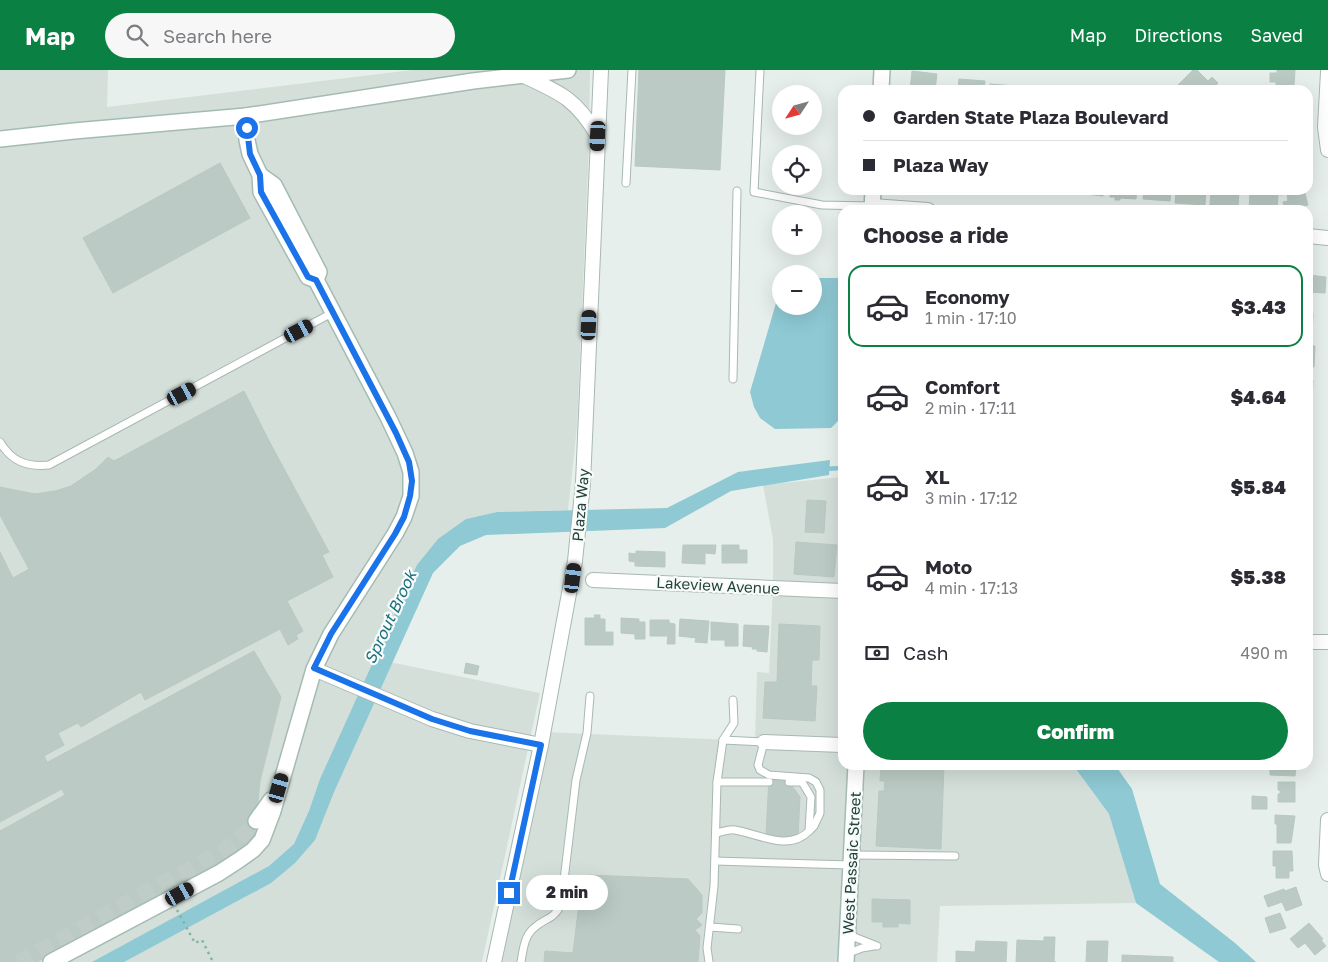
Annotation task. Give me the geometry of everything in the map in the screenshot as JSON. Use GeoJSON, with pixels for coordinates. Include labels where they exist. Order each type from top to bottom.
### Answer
{"type":"FeatureCollection","features":[{"type":"Feature","properties":{"kind":"street"},"geometry":{"type":"LineString","coordinates":[[0,139],[246,116],[473,81],[568,70]]}},
{"type":"Feature","properties":{"kind":"street","name":"Plaza Way"},"geometry":{"type":"LineString","coordinates":[[494,962],[541,745],[575,562],[582,498],[601,70]]}},
{"type":"Feature","properties":{"kind":"street"},"geometry":{"type":"LineString","coordinates":[[881,85],[882,70]]}},
{"type":"Feature","properties":{"kind":"street"},"geometry":{"type":"LineString","coordinates":[[1328,72],[1325,127],[1328,150]]}},
{"type":"Feature","properties":{"kind":"street"},"geometry":{"type":"LineString","coordinates":[[524,76],[562,93],[589,120],[598,136]]}},
{"type":"Feature","properties":{"kind":"street"},"geometry":{"type":"LineString","coordinates":[[51,962],[180,894],[239,860],[253,850],[262,840],[269,825],[314,668],[331,634],[395,534],[404,517],[410,496],[412,481],[409,462],[396,433],[316,280],[308,277],[261,192],[260,175],[250,154],[247,140],[246,116]]}},
{"type":"Feature","properties":{"kind":"street"},"geometry":{"type":"LineString","coordinates":[[1313,236],[1328,238]]}},
{"type":"Feature","properties":{"kind":"street","name":"Lakeview Avenue"},"geometry":{"type":"LineString","coordinates":[[593,580],[838,591]]}},
{"type":"Feature","properties":{"kind":"street"},"geometry":{"type":"LineString","coordinates":[[1313,642],[1328,642]]}},
{"type":"Feature","properties":{"kind":"street"},"geometry":{"type":"LineString","coordinates":[[314,668],[432,719],[470,731],[541,745]]}},
{"type":"Feature","properties":{"kind":"street"},"geometry":{"type":"LineString","coordinates":[[764,742],[838,745]]}},
{"type":"Feature","properties":{"kind":"street","name":"West Passaic Street"},"geometry":{"type":"LineString","coordinates":[[846,958],[856,770]]}},
{"type":"Feature","properties":{"kind":"street"},"geometry":{"type":"LineString","coordinates":[[256,822],[279,788]]}},
{"type":"Feature","properties":{"kind":"street"},"geometry":{"type":"LineString","coordinates":[[1328,820],[1326,865],[1328,874]]}},
{"type":"Feature","properties":{"kind":"lane"},"geometry":{"type":"LineString","coordinates":[[626,183],[632,70]]}},
{"type":"Feature","properties":{"kind":"lane"},"geometry":{"type":"LineString","coordinates":[[760,70],[754,192],[822,205],[838,206]]}},
{"type":"Feature","properties":{"kind":"lane"},"geometry":{"type":"LineString","coordinates":[[733,380],[737,191]]}},
{"type":"Feature","properties":{"kind":"lane"},"geometry":{"type":"LineString","coordinates":[[0,442],[19,463],[30,466],[49,465],[332,313]]}},
{"type":"Feature","properties":{"kind":"lane"},"geometry":{"type":"LineString","coordinates":[[521,962],[528,934],[542,922],[553,917],[561,905],[576,780],[587,733],[590,696]]}},
{"type":"Feature","properties":{"kind":"lane"},"geometry":{"type":"LineString","coordinates":[[709,962],[707,948],[715,861],[718,782],[723,740],[734,722],[733,700]]}},
{"type":"Feature","properties":{"kind":"lane"},"geometry":{"type":"LineString","coordinates":[[718,782],[767,782],[758,765],[764,742],[723,740]]}},
{"type":"Feature","properties":{"kind":"lane"},"geometry":{"type":"LineString","coordinates":[[716,833],[733,829],[770,840],[788,841],[804,837],[814,826],[820,813],[820,790],[816,782],[810,778],[769,775],[760,770]]}},
{"type":"Feature","properties":{"kind":"lane"},"geometry":{"type":"LineString","coordinates":[[789,782],[802,782],[809,791],[811,797],[809,831]]}},
{"type":"Feature","properties":{"kind":"lane"},"geometry":{"type":"LineString","coordinates":[[715,861],[851,860],[955,856]]}},
{"type":"Feature","properties":{"kind":"lane"},"geometry":{"type":"LineString","coordinates":[[710,927],[738,929]]}},
{"type":"Feature","properties":{"kind":"lane"},"geometry":{"type":"LineString","coordinates":[[846,958],[862,948],[877,946],[865,943],[854,937],[848,928]]}},
{"type":"Feature","properties":{"kind":"path"},"geometry":{"type":"LineString","coordinates":[[174,906],[195,943],[202,940],[212,960]]}},
{"type":"Feature","properties":{"kind":"shaded area"},"geometry":{"type":"Polygon","coordinates":[[[0,70],[108,70],[107,107],[412,70],[590,70],[589,144],[577,427],[568,510],[497,512],[466,519],[375,659],[540,693],[482,962],[0,962],[0,70]]]}},
{"type":"Feature","properties":{"kind":"shaded area"},"geometry":{"type":"Polygon","coordinates":[[[838,477],[838,770],[1077,770],[1109,814],[1136,903],[940,906],[937,962],[494,962],[543,732],[755,741],[757,672],[769,673],[773,588],[773,539],[763,485],[838,477]]]}},
{"type":"Feature","properties":{"kind":"water"},"geometry":{"type":"Polygon","coordinates":[[[822,278],[838,278],[838,421],[831,428],[775,429],[760,418],[754,407],[750,392],[773,315],[822,315],[822,278]]]}},
{"type":"Feature","properties":{"kind":"water"},"geometry":{"type":"Polygon","coordinates":[[[830,460],[829,475],[731,491],[665,528],[486,535],[460,546],[433,573],[334,792],[315,840],[295,863],[271,883],[124,962],[92,962],[269,866],[294,844],[309,811],[320,779],[417,565],[438,539],[466,519],[497,512],[667,508],[738,472],[830,460]]]}},
{"type":"Feature","properties":{"kind":"water"},"geometry":{"type":"Polygon","coordinates":[[[1077,770],[1119,770],[1132,789],[1160,884],[1235,943],[1256,962],[1219,962],[1136,903],[1109,814],[1077,770]]]}},
{"type":"Feature","properties":{"kind":"building"},"geometry":{"type":"Polygon","coordinates":[[[639,70],[725,70],[720,170],[635,166],[639,70]]]}},
{"type":"Feature","properties":{"kind":"building"},"geometry":{"type":"Polygon","coordinates":[[[1193,70],[1197,70],[1208,81],[1212,77],[1218,83],[1216,85],[1178,85],[1193,70]]]}},
{"type":"Feature","properties":{"kind":"building"},"geometry":{"type":"Polygon","coordinates":[[[1277,70],[1295,70],[1294,85],[1276,85],[1276,82],[1270,82],[1270,73],[1277,73],[1277,70]]]}},
{"type":"Feature","properties":{"kind":"building"},"geometry":{"type":"Polygon","coordinates":[[[912,71],[937,74],[936,85],[911,85],[912,71]]]}},
{"type":"Feature","properties":{"kind":"building"},"geometry":{"type":"Polygon","coordinates":[[[959,79],[985,81],[985,85],[958,85],[959,79]]]}},
{"type":"Feature","properties":{"kind":"building"},"geometry":{"type":"Polygon","coordinates":[[[220,163],[250,218],[113,293],[83,238],[220,163]]]}},
{"type":"Feature","properties":{"kind":"building"},"geometry":{"type":"Polygon","coordinates":[[[1110,195],[1136,195],[1136,199],[1120,198],[1120,200],[1115,200],[1115,197],[1110,197],[1110,195]]]}},
{"type":"Feature","properties":{"kind":"building"},"geometry":{"type":"Polygon","coordinates":[[[1143,195],[1171,195],[1170,201],[1143,199],[1143,195]]]}},
{"type":"Feature","properties":{"kind":"building"},"geometry":{"type":"Polygon","coordinates":[[[1176,195],[1206,195],[1205,205],[1175,203],[1176,195]]]}},
{"type":"Feature","properties":{"kind":"building"},"geometry":{"type":"Polygon","coordinates":[[[1211,195],[1239,195],[1238,205],[1210,205],[1211,195]]]}},
{"type":"Feature","properties":{"kind":"building"},"geometry":{"type":"Polygon","coordinates":[[[1250,195],[1278,195],[1277,205],[1249,205],[1250,195]]]}},
{"type":"Feature","properties":{"kind":"building"},"geometry":{"type":"Polygon","coordinates":[[[1287,195],[1305,195],[1308,205],[1284,205],[1283,202],[1288,201],[1287,195]]]}},
{"type":"Feature","properties":{"kind":"building"},"geometry":{"type":"Polygon","coordinates":[[[1313,276],[1326,277],[1325,293],[1313,292],[1313,276]]]}},
{"type":"Feature","properties":{"kind":"building"},"geometry":{"type":"Polygon","coordinates":[[[1313,346],[1315,346],[1313,367],[1313,346]]]}},
{"type":"Feature","properties":{"kind":"building"},"geometry":{"type":"Polygon","coordinates":[[[244,391],[329,552],[322,555],[333,577],[287,601],[303,631],[296,635],[298,639],[288,645],[280,629],[145,700],[141,692],[81,727],[78,723],[58,733],[64,745],[44,756],[62,789],[0,822],[0,552],[13,578],[29,569],[0,515],[0,487],[35,494],[71,486],[96,469],[108,457],[114,461],[244,391]]]}},
{"type":"Feature","properties":{"kind":"building"},"geometry":{"type":"Polygon","coordinates":[[[807,500],[826,501],[824,533],[805,532],[807,500]]]}},
{"type":"Feature","properties":{"kind":"building"},"geometry":{"type":"Polygon","coordinates":[[[796,542],[837,545],[834,577],[794,574],[796,542]]]}},
{"type":"Feature","properties":{"kind":"building"},"geometry":{"type":"Polygon","coordinates":[[[683,545],[716,545],[715,554],[705,553],[705,564],[682,563],[683,545]]]}},
{"type":"Feature","properties":{"kind":"building"},"geometry":{"type":"Polygon","coordinates":[[[722,545],[739,545],[739,550],[747,550],[747,563],[722,563],[722,545]]]}},
{"type":"Feature","properties":{"kind":"building"},"geometry":{"type":"Polygon","coordinates":[[[636,551],[665,552],[665,567],[635,566],[635,562],[629,561],[629,553],[636,554],[636,551]]]}},
{"type":"Feature","properties":{"kind":"building"},"geometry":{"type":"Polygon","coordinates":[[[594,615],[600,615],[600,619],[605,619],[605,632],[613,632],[613,645],[585,645],[585,618],[595,618],[594,615]]]}},
{"type":"Feature","properties":{"kind":"building"},"geometry":{"type":"Polygon","coordinates":[[[621,618],[639,619],[639,622],[645,622],[645,639],[635,639],[635,634],[621,633],[621,618]]]}},
{"type":"Feature","properties":{"kind":"building"},"geometry":{"type":"Polygon","coordinates":[[[680,619],[709,621],[707,643],[695,642],[696,638],[679,636],[680,619]]]}},
{"type":"Feature","properties":{"kind":"building"},"geometry":{"type":"Polygon","coordinates":[[[650,620],[669,620],[669,623],[675,624],[675,644],[667,644],[668,636],[650,636],[650,620]]]}},
{"type":"Feature","properties":{"kind":"building"},"geometry":{"type":"Polygon","coordinates":[[[711,622],[738,624],[738,646],[725,646],[725,640],[711,640],[711,622]]]}},
{"type":"Feature","properties":{"kind":"building"},"geometry":{"type":"Polygon","coordinates":[[[779,624],[820,626],[819,660],[812,660],[811,686],[817,686],[815,721],[763,718],[765,682],[777,682],[779,624]]]}},
{"type":"Feature","properties":{"kind":"building"},"geometry":{"type":"Polygon","coordinates":[[[744,625],[769,626],[767,652],[743,646],[744,625]]]}},
{"type":"Feature","properties":{"kind":"building"},"geometry":{"type":"Polygon","coordinates":[[[254,651],[281,697],[260,781],[254,841],[228,860],[37,962],[0,962],[0,831],[65,795],[48,762],[254,651]]]}},
{"type":"Feature","properties":{"kind":"building"},"geometry":{"type":"Polygon","coordinates":[[[466,663],[479,666],[477,675],[464,673],[466,663]]]}},
{"type":"Feature","properties":{"kind":"building"},"geometry":{"type":"Polygon","coordinates":[[[881,770],[944,770],[941,849],[876,846],[879,791],[884,791],[885,781],[880,781],[881,770]]]}},
{"type":"Feature","properties":{"kind":"building"},"geometry":{"type":"Polygon","coordinates":[[[1270,770],[1296,770],[1295,776],[1270,775],[1270,770]]]}},
{"type":"Feature","properties":{"kind":"building"},"geometry":{"type":"Polygon","coordinates":[[[769,778],[787,779],[800,797],[798,837],[766,835],[769,778]]]}},
{"type":"Feature","properties":{"kind":"building"},"geometry":{"type":"Polygon","coordinates":[[[1278,782],[1295,782],[1295,802],[1278,802],[1280,790],[1278,790],[1278,782]]]}},
{"type":"Feature","properties":{"kind":"building"},"geometry":{"type":"Polygon","coordinates":[[[1252,796],[1267,797],[1267,809],[1252,809],[1252,796]]]}},
{"type":"Feature","properties":{"kind":"building"},"geometry":{"type":"Polygon","coordinates":[[[1275,815],[1295,816],[1291,843],[1277,843],[1275,815]]]}},
{"type":"Feature","properties":{"kind":"building"},"geometry":{"type":"Polygon","coordinates":[[[1273,851],[1292,851],[1293,871],[1289,871],[1289,878],[1276,878],[1276,866],[1273,866],[1273,851]]]}},
{"type":"Feature","properties":{"kind":"building"},"geometry":{"type":"Polygon","coordinates":[[[589,875],[688,879],[702,895],[702,913],[696,919],[702,925],[695,930],[700,936],[698,962],[544,962],[545,951],[573,953],[582,879],[589,875]]]}},
{"type":"Feature","properties":{"kind":"building"},"geometry":{"type":"Polygon","coordinates":[[[1296,887],[1302,905],[1286,911],[1282,902],[1268,907],[1264,896],[1296,887]]]}},
{"type":"Feature","properties":{"kind":"building"},"geometry":{"type":"Polygon","coordinates":[[[872,899],[910,900],[910,924],[898,923],[898,927],[883,927],[883,922],[872,922],[872,899]]]}},
{"type":"Feature","properties":{"kind":"building"},"geometry":{"type":"Polygon","coordinates":[[[1280,913],[1286,928],[1270,933],[1265,918],[1280,913]]]}},
{"type":"Feature","properties":{"kind":"building"},"geometry":{"type":"Polygon","coordinates":[[[1309,923],[1323,939],[1321,940],[1326,946],[1315,955],[1305,943],[1298,948],[1290,939],[1309,923]]]}},
{"type":"Feature","properties":{"kind":"building"},"geometry":{"type":"Polygon","coordinates":[[[1044,937],[1055,937],[1054,962],[1016,962],[1017,940],[1044,941],[1044,937]]]}},
{"type":"Feature","properties":{"kind":"building"},"geometry":{"type":"Polygon","coordinates":[[[976,941],[1007,942],[1006,962],[956,962],[956,951],[975,952],[976,941]]]}},
{"type":"Feature","properties":{"kind":"building"},"geometry":{"type":"Polygon","coordinates":[[[1087,941],[1108,941],[1107,962],[1086,962],[1087,941]]]}},
{"type":"Feature","properties":{"kind":"building"},"geometry":{"type":"Polygon","coordinates":[[[1122,955],[1173,957],[1173,962],[1122,962],[1122,955]]]}},
{"type":"Feature","properties":{"kind":"waterway","name":"Sprout Brook"},"geometry":{"type":"LineString","coordinates":[[824,469],[838,468]]}},
{"type":"Feature","properties":{"kind":"tunnel"},"geometry":{"type":"LineString","coordinates":[[18,962],[222,851],[235,842],[256,821]]}},
{"type":"Feature","properties":{"kind":"route"},"geometry":{"type":"LineString","coordinates":[[247,128],[250,154],[260,175],[261,192],[308,277],[316,280],[396,433],[409,462],[411,472],[410,496],[404,517],[331,634],[314,668],[432,719],[470,731],[541,745],[509,893]]}}]}
